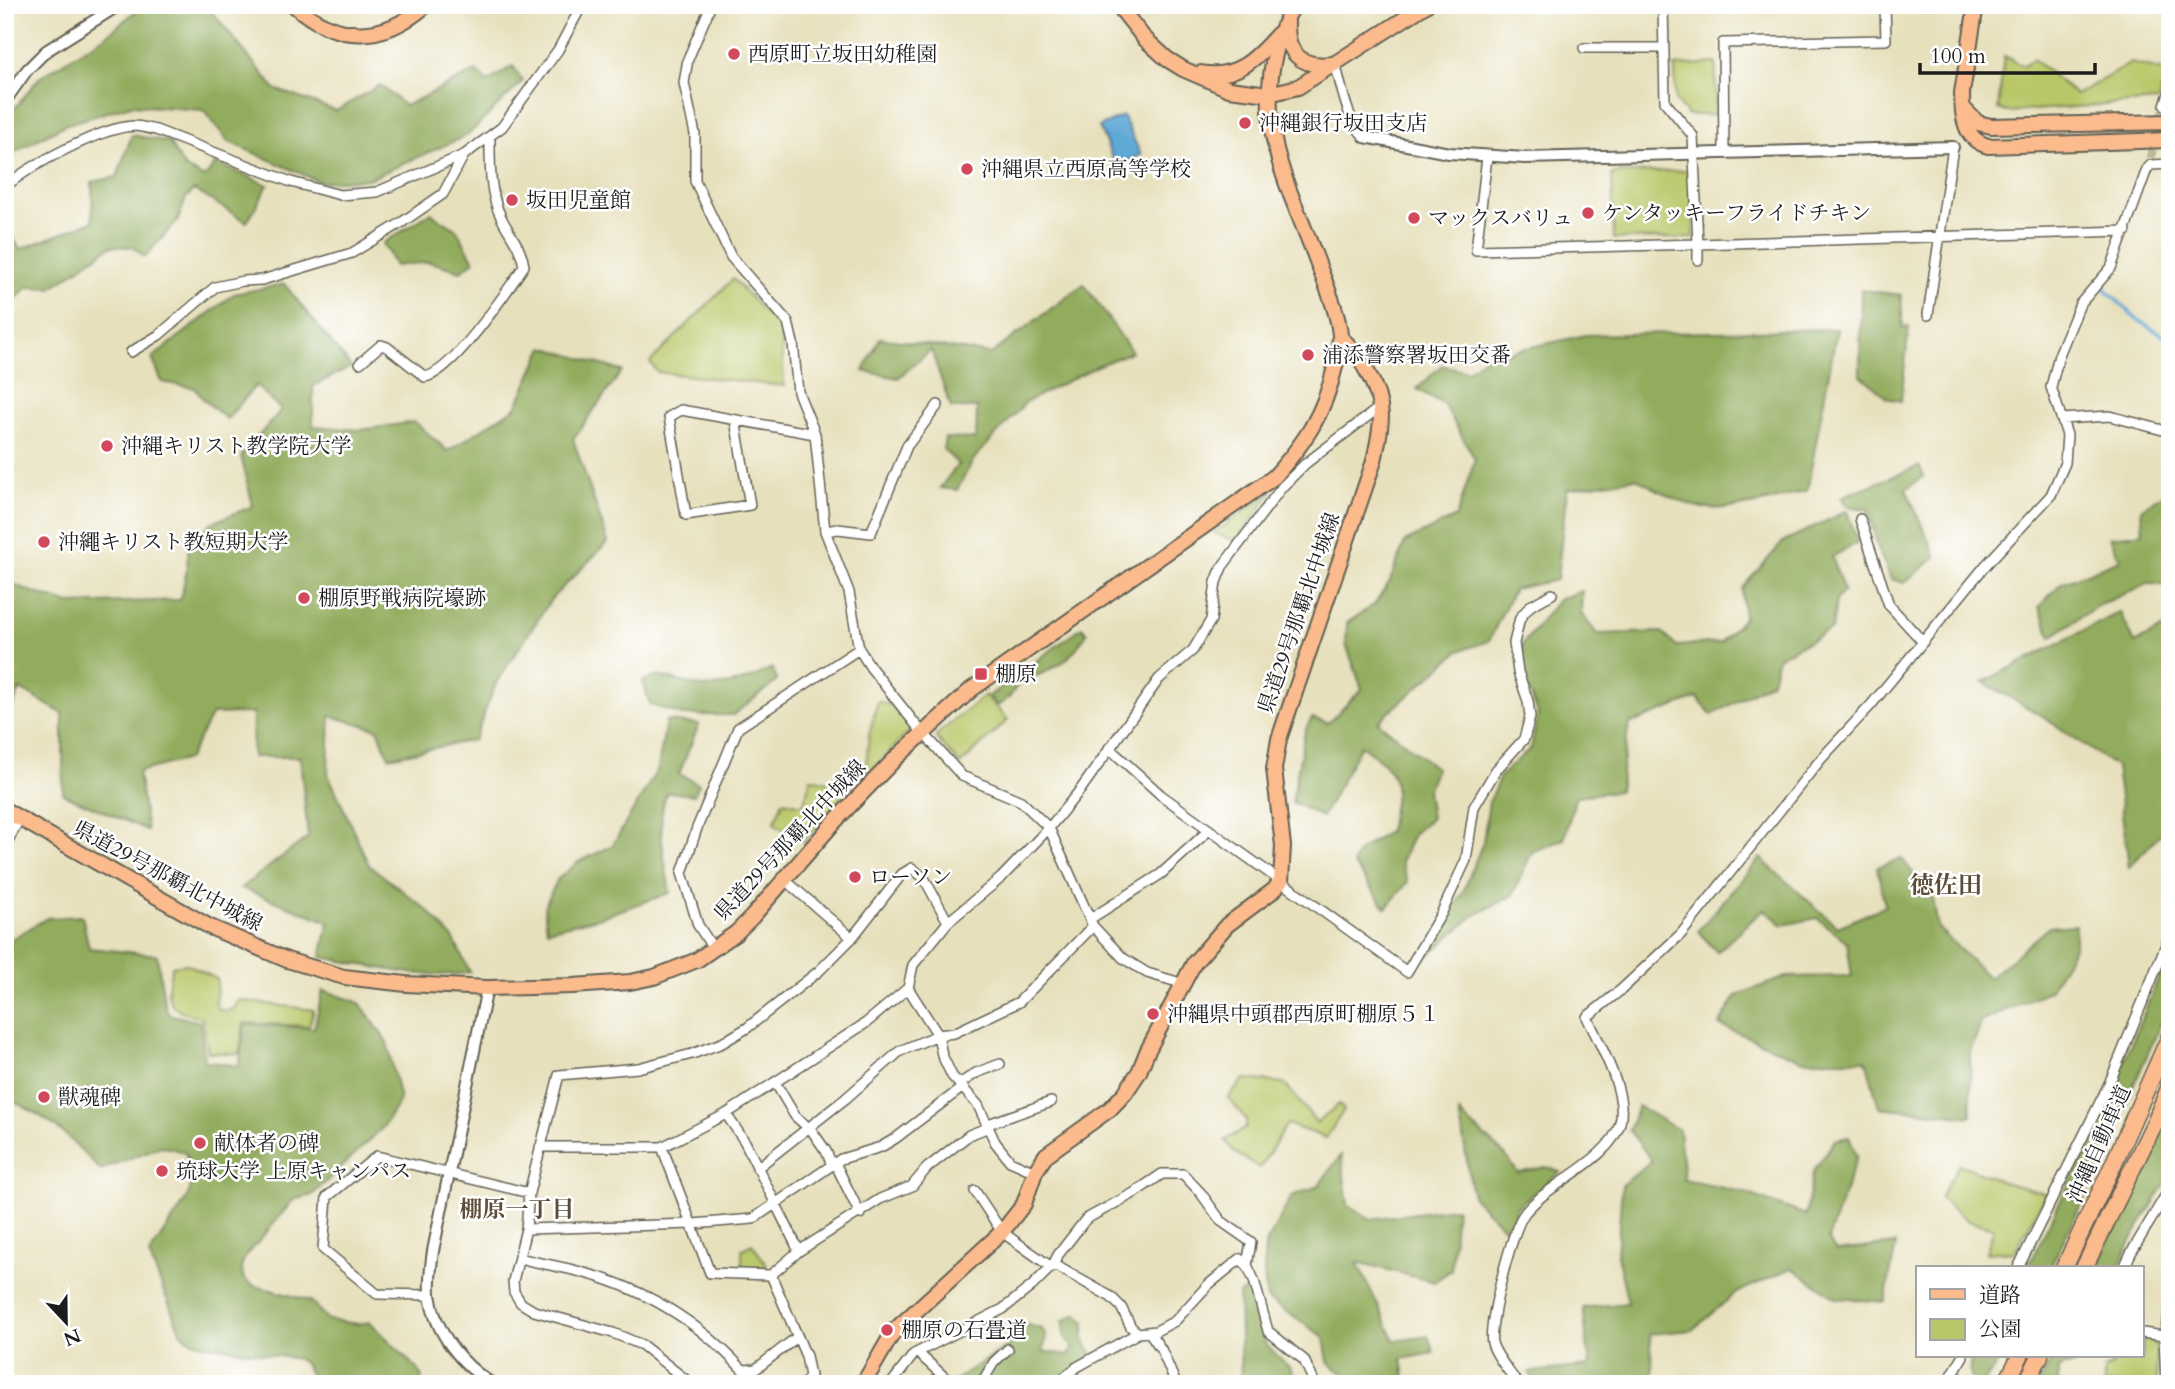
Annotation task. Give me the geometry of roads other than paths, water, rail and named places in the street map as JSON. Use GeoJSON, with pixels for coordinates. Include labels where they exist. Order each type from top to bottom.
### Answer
{"type":"FeatureCollection","features":[{"type":"Feature","properties":{"kind":"highway","name":"沖縄自動車道"},"geometry":{"type":"LineString","coordinates":[[2065,1266],[2170,1036]]}},
{"type":"Feature","properties":{"kind":"highway","name":"沖縄自動車道"},"geometry":{"type":"LineString","coordinates":[[2085,1266],[2170,1086]]}},
{"type":"Feature","properties":{"kind":"highway"},"geometry":{"type":"LineString","coordinates":[[2006,1384],[2020,1358]]}},
{"type":"Feature","properties":{"kind":"highway"},"geometry":{"type":"LineString","coordinates":[[2026,1384],[2039,1358]]}},
{"type":"Feature","properties":{"kind":"main road"},"geometry":{"type":"LineString","coordinates":[[294,5],[308,17],[340,32],[366,34],[402,23],[426,5]]}},
{"type":"Feature","properties":{"kind":"main road"},"geometry":{"type":"LineString","coordinates":[[1118,5],[1144,38],[1167,60],[1229,89],[1269,93],[1297,87],[1426,5]]}},
{"type":"Feature","properties":{"kind":"main road"},"geometry":{"type":"LineString","coordinates":[[1976,5],[1962,107],[1971,137],[1979,144],[1988,146],[2170,140]]}},
{"type":"Feature","properties":{"kind":"main road"},"geometry":{"type":"LineString","coordinates":[[1291,11],[1289,42],[1298,58],[1314,65],[1335,63]]}},
{"type":"Feature","properties":{"kind":"main road","name":"県道29号那覇北中城線"},"geometry":{"type":"LineString","coordinates":[[5,810],[210,927],[287,960],[344,976],[370,981],[487,988],[631,982],[669,972],[714,950],[752,917],[836,820],[922,732],[972,690],[1278,482],[1299,459],[1332,381],[1340,337],[1326,285],[1277,155],[1270,124],[1272,65],[1281,32],[1291,11]]}},
{"type":"Feature","properties":{"kind":"main road"},"geometry":{"type":"LineString","coordinates":[[1183,69],[1209,75],[1235,71],[1250,64],[1281,32]]}},
{"type":"Feature","properties":{"kind":"main road"},"geometry":{"type":"LineString","coordinates":[[1962,107],[1978,123],[1991,126],[2170,122]]}},
{"type":"Feature","properties":{"kind":"main road","name":"県道29号那覇北中城線"},"geometry":{"type":"LineString","coordinates":[[1281,881],[1283,846],[1274,769],[1279,739],[1374,461],[1378,442],[1380,407],[1362,364],[1340,337]]}},
{"type":"Feature","properties":{"kind":"main road"},"geometry":{"type":"LineString","coordinates":[[863,1384],[894,1331],[1002,1232],[1024,1204],[1035,1172],[1046,1155],[1110,1109],[1125,1093],[1139,1072],[1194,964],[1220,932],[1274,890],[1281,881]]}},
{"type":"Feature","properties":{"kind":"street"},"geometry":{"type":"LineString","coordinates":[[5,101],[26,70],[46,51],[119,5]]}},
{"type":"Feature","properties":{"kind":"street"},"geometry":{"type":"LineString","coordinates":[[5,187],[15,178],[64,149],[120,128],[136,126],[156,130],[291,182],[340,195],[377,192],[464,155],[502,127],[558,50],[582,5]]}},
{"type":"Feature","properties":{"kind":"street"},"geometry":{"type":"LineString","coordinates":[[711,5],[688,60],[684,83],[695,134],[695,181],[731,257],[788,322],[798,392],[815,434],[825,531],[849,592],[859,649],[922,732],[962,776],[1021,802],[1049,828],[1072,874],[1091,922],[1123,958],[1147,973],[1184,984]]}},
{"type":"Feature","properties":{"kind":"street"},"geometry":{"type":"LineString","coordinates":[[1663,5],[1665,102],[1693,136],[1698,260]]}},
{"type":"Feature","properties":{"kind":"street"},"geometry":{"type":"LineString","coordinates":[[1724,153],[1723,43],[1886,40],[1885,5]]}},
{"type":"Feature","properties":{"kind":"street"},"geometry":{"type":"LineString","coordinates":[[1584,48],[1663,48]]}},
{"type":"Feature","properties":{"kind":"street"},"geometry":{"type":"LineString","coordinates":[[1335,63],[1357,130],[1365,137],[1409,147],[1487,157],[1554,158],[1953,147],[1928,315]]}},
{"type":"Feature","properties":{"kind":"street"},"geometry":{"type":"LineString","coordinates":[[2165,105],[2170,90]]}},
{"type":"Feature","properties":{"kind":"street"},"geometry":{"type":"LineString","coordinates":[[360,363],[381,345],[425,377],[435,376],[456,356],[524,266],[522,251],[500,215],[494,193],[490,136]]}},
{"type":"Feature","properties":{"kind":"street"},"geometry":{"type":"LineString","coordinates":[[131,352],[159,335],[215,287],[262,280],[352,253],[443,194],[464,155]]}},
{"type":"Feature","properties":{"kind":"street"},"geometry":{"type":"LineString","coordinates":[[1487,157],[1476,250],[2126,231]]}},
{"type":"Feature","properties":{"kind":"street"},"geometry":{"type":"LineString","coordinates":[[1518,1384],[1493,1345],[1491,1329],[1502,1278],[1524,1214],[1561,1182],[1596,1158],[1612,1139],[1620,1123],[1621,1107],[1613,1076],[1587,1017],[1622,989],[1681,934],[1821,759],[1985,566],[2051,495],[2065,463],[2067,435],[2050,387],[2059,355],[2080,304],[2111,268],[2150,161],[2170,164]]}},
{"type":"Feature","properties":{"kind":"street"},"geometry":{"type":"LineString","coordinates":[[825,531],[838,529],[871,533],[907,446],[938,405]]}},
{"type":"Feature","properties":{"kind":"street"},"geometry":{"type":"LineString","coordinates":[[1299,459],[1380,407]]}},
{"type":"Feature","properties":{"kind":"street"},"geometry":{"type":"LineString","coordinates":[[735,419],[750,505],[686,515],[669,417],[681,410],[735,419],[815,434]]}},
{"type":"Feature","properties":{"kind":"street"},"geometry":{"type":"LineString","coordinates":[[2061,419],[2110,416],[2170,432]]}},
{"type":"Feature","properties":{"kind":"street"},"geometry":{"type":"LineString","coordinates":[[540,1147],[662,1147],[726,1114],[866,1023],[908,988],[913,965],[948,922],[1001,878],[1049,828],[1081,789],[1159,679],[1193,650],[1211,620],[1216,582],[1222,567],[1278,482]]}},
{"type":"Feature","properties":{"kind":"street"},"geometry":{"type":"LineString","coordinates":[[1860,519],[1889,605],[1923,642]]}},
{"type":"Feature","properties":{"kind":"street"},"geometry":{"type":"LineString","coordinates":[[1109,748],[1161,796],[1407,972],[1441,914],[1466,860],[1474,807],[1496,770],[1524,739],[1531,717],[1518,672],[1514,643],[1520,618],[1530,606],[1552,594]]}},
{"type":"Feature","properties":{"kind":"street"},"geometry":{"type":"LineString","coordinates":[[714,950],[698,925],[682,873],[687,853],[733,738],[738,728],[859,649]]}},
{"type":"Feature","properties":{"kind":"street"},"geometry":{"type":"LineString","coordinates":[[5,846],[20,818]]}},
{"type":"Feature","properties":{"kind":"street"},"geometry":{"type":"LineString","coordinates":[[757,1168],[900,1051],[938,1035],[954,1033],[1019,1002],[1091,922],[1161,874],[1209,830]]}},
{"type":"Feature","properties":{"kind":"street"},"geometry":{"type":"LineString","coordinates":[[691,1384],[642,1345],[613,1333],[534,1311],[521,1303],[514,1293],[513,1281],[526,1229],[529,1193],[559,1075],[638,1068],[722,1043],[747,1028],[819,971],[852,938],[902,874],[912,868],[924,878],[948,922]]}},
{"type":"Feature","properties":{"kind":"street"},"geometry":{"type":"LineString","coordinates":[[785,880],[852,938]]}},
{"type":"Feature","properties":{"kind":"street"},"geometry":{"type":"LineString","coordinates":[[2019,1266],[2109,1084],[2170,935]]}},
{"type":"Feature","properties":{"kind":"street"},"geometry":{"type":"LineString","coordinates":[[487,988],[433,1251],[430,1295],[442,1333],[454,1351],[469,1368],[492,1384]]}},
{"type":"Feature","properties":{"kind":"street"},"geometry":{"type":"LineString","coordinates":[[908,988],[938,1035],[942,1055],[952,1076],[978,1105],[995,1142],[1010,1161],[1035,1172]]}},
{"type":"Feature","properties":{"kind":"street"},"geometry":{"type":"LineString","coordinates":[[526,1229],[693,1224],[753,1219],[841,1159],[881,1147],[976,1073],[999,1064]]}},
{"type":"Feature","properties":{"kind":"street"},"geometry":{"type":"LineString","coordinates":[[775,1082],[795,1116],[826,1151],[860,1214]]}},
{"type":"Feature","properties":{"kind":"street"},"geometry":{"type":"LineString","coordinates":[[662,1147],[710,1273],[771,1275],[799,1251],[880,1199],[912,1186],[927,1168],[969,1135],[984,1129],[988,1124],[1051,1102]]}},
{"type":"Feature","properties":{"kind":"street"},"geometry":{"type":"LineString","coordinates":[[726,1114],[745,1142],[799,1251]]}},
{"type":"Feature","properties":{"kind":"street"},"geometry":{"type":"LineString","coordinates":[[430,1295],[377,1294],[323,1249],[327,1197],[377,1156],[529,1193]]}},
{"type":"Feature","properties":{"kind":"street"},"geometry":{"type":"LineString","coordinates":[[891,1384],[895,1376],[918,1353],[1003,1309],[1032,1286],[1053,1265],[1086,1219],[1162,1174],[1183,1174],[1200,1192],[1220,1221],[1251,1242],[1247,1265],[1268,1331],[1304,1360],[1315,1384]]}},
{"type":"Feature","properties":{"kind":"street"},"geometry":{"type":"LineString","coordinates":[[2125,1266],[2170,1188]]}},
{"type":"Feature","properties":{"kind":"street"},"geometry":{"type":"LineString","coordinates":[[975,1191],[1002,1232],[1053,1265],[1111,1297],[1138,1333]]}},
{"type":"Feature","properties":{"kind":"street"},"geometry":{"type":"LineString","coordinates":[[519,1258],[579,1271],[635,1290],[682,1315],[721,1346],[743,1370],[756,1370],[797,1337]]}},
{"type":"Feature","properties":{"kind":"street"},"geometry":{"type":"LineString","coordinates":[[1056,1384],[1077,1367],[1138,1333],[1150,1332],[1175,1321],[1229,1266],[1240,1259],[1247,1265]]}},
{"type":"Feature","properties":{"kind":"street"},"geometry":{"type":"LineString","coordinates":[[771,1275],[806,1356],[810,1376],[805,1384]]}},
{"type":"Feature","properties":{"kind":"street"},"geometry":{"type":"LineString","coordinates":[[2166,1384],[2164,1336],[2170,1311]]}},
{"type":"Feature","properties":{"kind":"street"},"geometry":{"type":"LineString","coordinates":[[1150,1332],[1161,1349],[1176,1384]]}},
{"type":"Feature","properties":{"kind":"street"},"geometry":{"type":"LineString","coordinates":[[2144,1333],[2164,1336]]}},
{"type":"Feature","properties":{"kind":"street"},"geometry":{"type":"LineString","coordinates":[[981,1384],[994,1362],[1008,1349]]}},
{"type":"Feature","properties":{"kind":"street"},"geometry":{"type":"LineString","coordinates":[[918,1353],[952,1384]]}},
{"type":"Feature","properties":{"kind":"street"},"geometry":{"type":"LineString","coordinates":[[1947,1384],[1962,1358]]}},
{"type":"Feature","properties":{"kind":"water"},"geometry":{"type":"Polygon","coordinates":[[[1123,116],[1141,155],[1116,166],[1099,127],[1123,116]]]}},
{"type":"Feature","properties":{"kind":"waterway"},"geometry":{"type":"LineString","coordinates":[[2103,287],[2136,319],[2170,339]]}},
{"type":"Feature","properties":{"kind":"tunnel"},"geometry":{"type":"LineString","coordinates":[[2150,158],[2165,105]]}},
{"type":"Feature","properties":{"kind":"tunnel"},"geometry":{"type":"LineString","coordinates":[[1954,1369],[1967,1384]]}},
{"type":"Feature","properties":{"kind":"place","name":"西原町立坂田幼稚園"},"geometry":{"type":"Point","coordinates":[734,54]}},
{"type":"Feature","properties":{"kind":"place","name":"沖縄銀行坂田支店"},"geometry":{"type":"Point","coordinates":[1245,123]}},
{"type":"Feature","properties":{"kind":"place","name":"沖縄県立西原高等学校"},"geometry":{"type":"Point","coordinates":[967,169]}},
{"type":"Feature","properties":{"kind":"place","name":"坂田児童館"},"geometry":{"type":"Point","coordinates":[512,200]}},
{"type":"Feature","properties":{"kind":"place","name":"ケンタッキーフライドチキン"},"geometry":{"type":"Point","coordinates":[1588,213]}},
{"type":"Feature","properties":{"kind":"place","name":"マックスバリュ"},"geometry":{"type":"Point","coordinates":[1414,218]}},
{"type":"Feature","properties":{"kind":"place","name":"浦添警察署坂田交番"},"geometry":{"type":"Point","coordinates":[1308,355]}},
{"type":"Feature","properties":{"kind":"place","name":"沖縄キリスト教学院大学"},"geometry":{"type":"Point","coordinates":[107,446]}},
{"type":"Feature","properties":{"kind":"place","name":"沖繩キリスト教短期大学"},"geometry":{"type":"Point","coordinates":[44,542]}},
{"type":"Feature","properties":{"kind":"place","name":"棚原野戦病院壕跡"},"geometry":{"type":"Point","coordinates":[304,598]}},
{"type":"Feature","properties":{"kind":"place","name":"棚原"},"geometry":{"type":"Point","coordinates":[981,674]}},
{"type":"Feature","properties":{"kind":"place","name":"ローソン"},"geometry":{"type":"Point","coordinates":[855,877]}},
{"type":"Feature","properties":{"kind":"place","name":"沖縄県中頭郡西原町棚原５１"},"geometry":{"type":"Point","coordinates":[1153,1014]}},
{"type":"Feature","properties":{"kind":"place","name":"獣魂碑"},"geometry":{"type":"Point","coordinates":[44,1097]}},
{"type":"Feature","properties":{"kind":"place","name":"献体者の碑"},"geometry":{"type":"Point","coordinates":[200,1143]}},
{"type":"Feature","properties":{"kind":"place","name":"琉球大学 上原キャンパス"},"geometry":{"type":"Point","coordinates":[162,1171]}},
{"type":"Feature","properties":{"kind":"place","name":"棚原の石畳道"},"geometry":{"type":"Point","coordinates":[887,1330]}},
{"type":"Feature","properties":{"kind":"district","name":"徳佐田"},"geometry":{"type":"Point","coordinates":[1946,885]}},
{"type":"Feature","properties":{"kind":"district","name":"棚原一丁目"},"geometry":{"type":"Point","coordinates":[517,1209]}}]}
